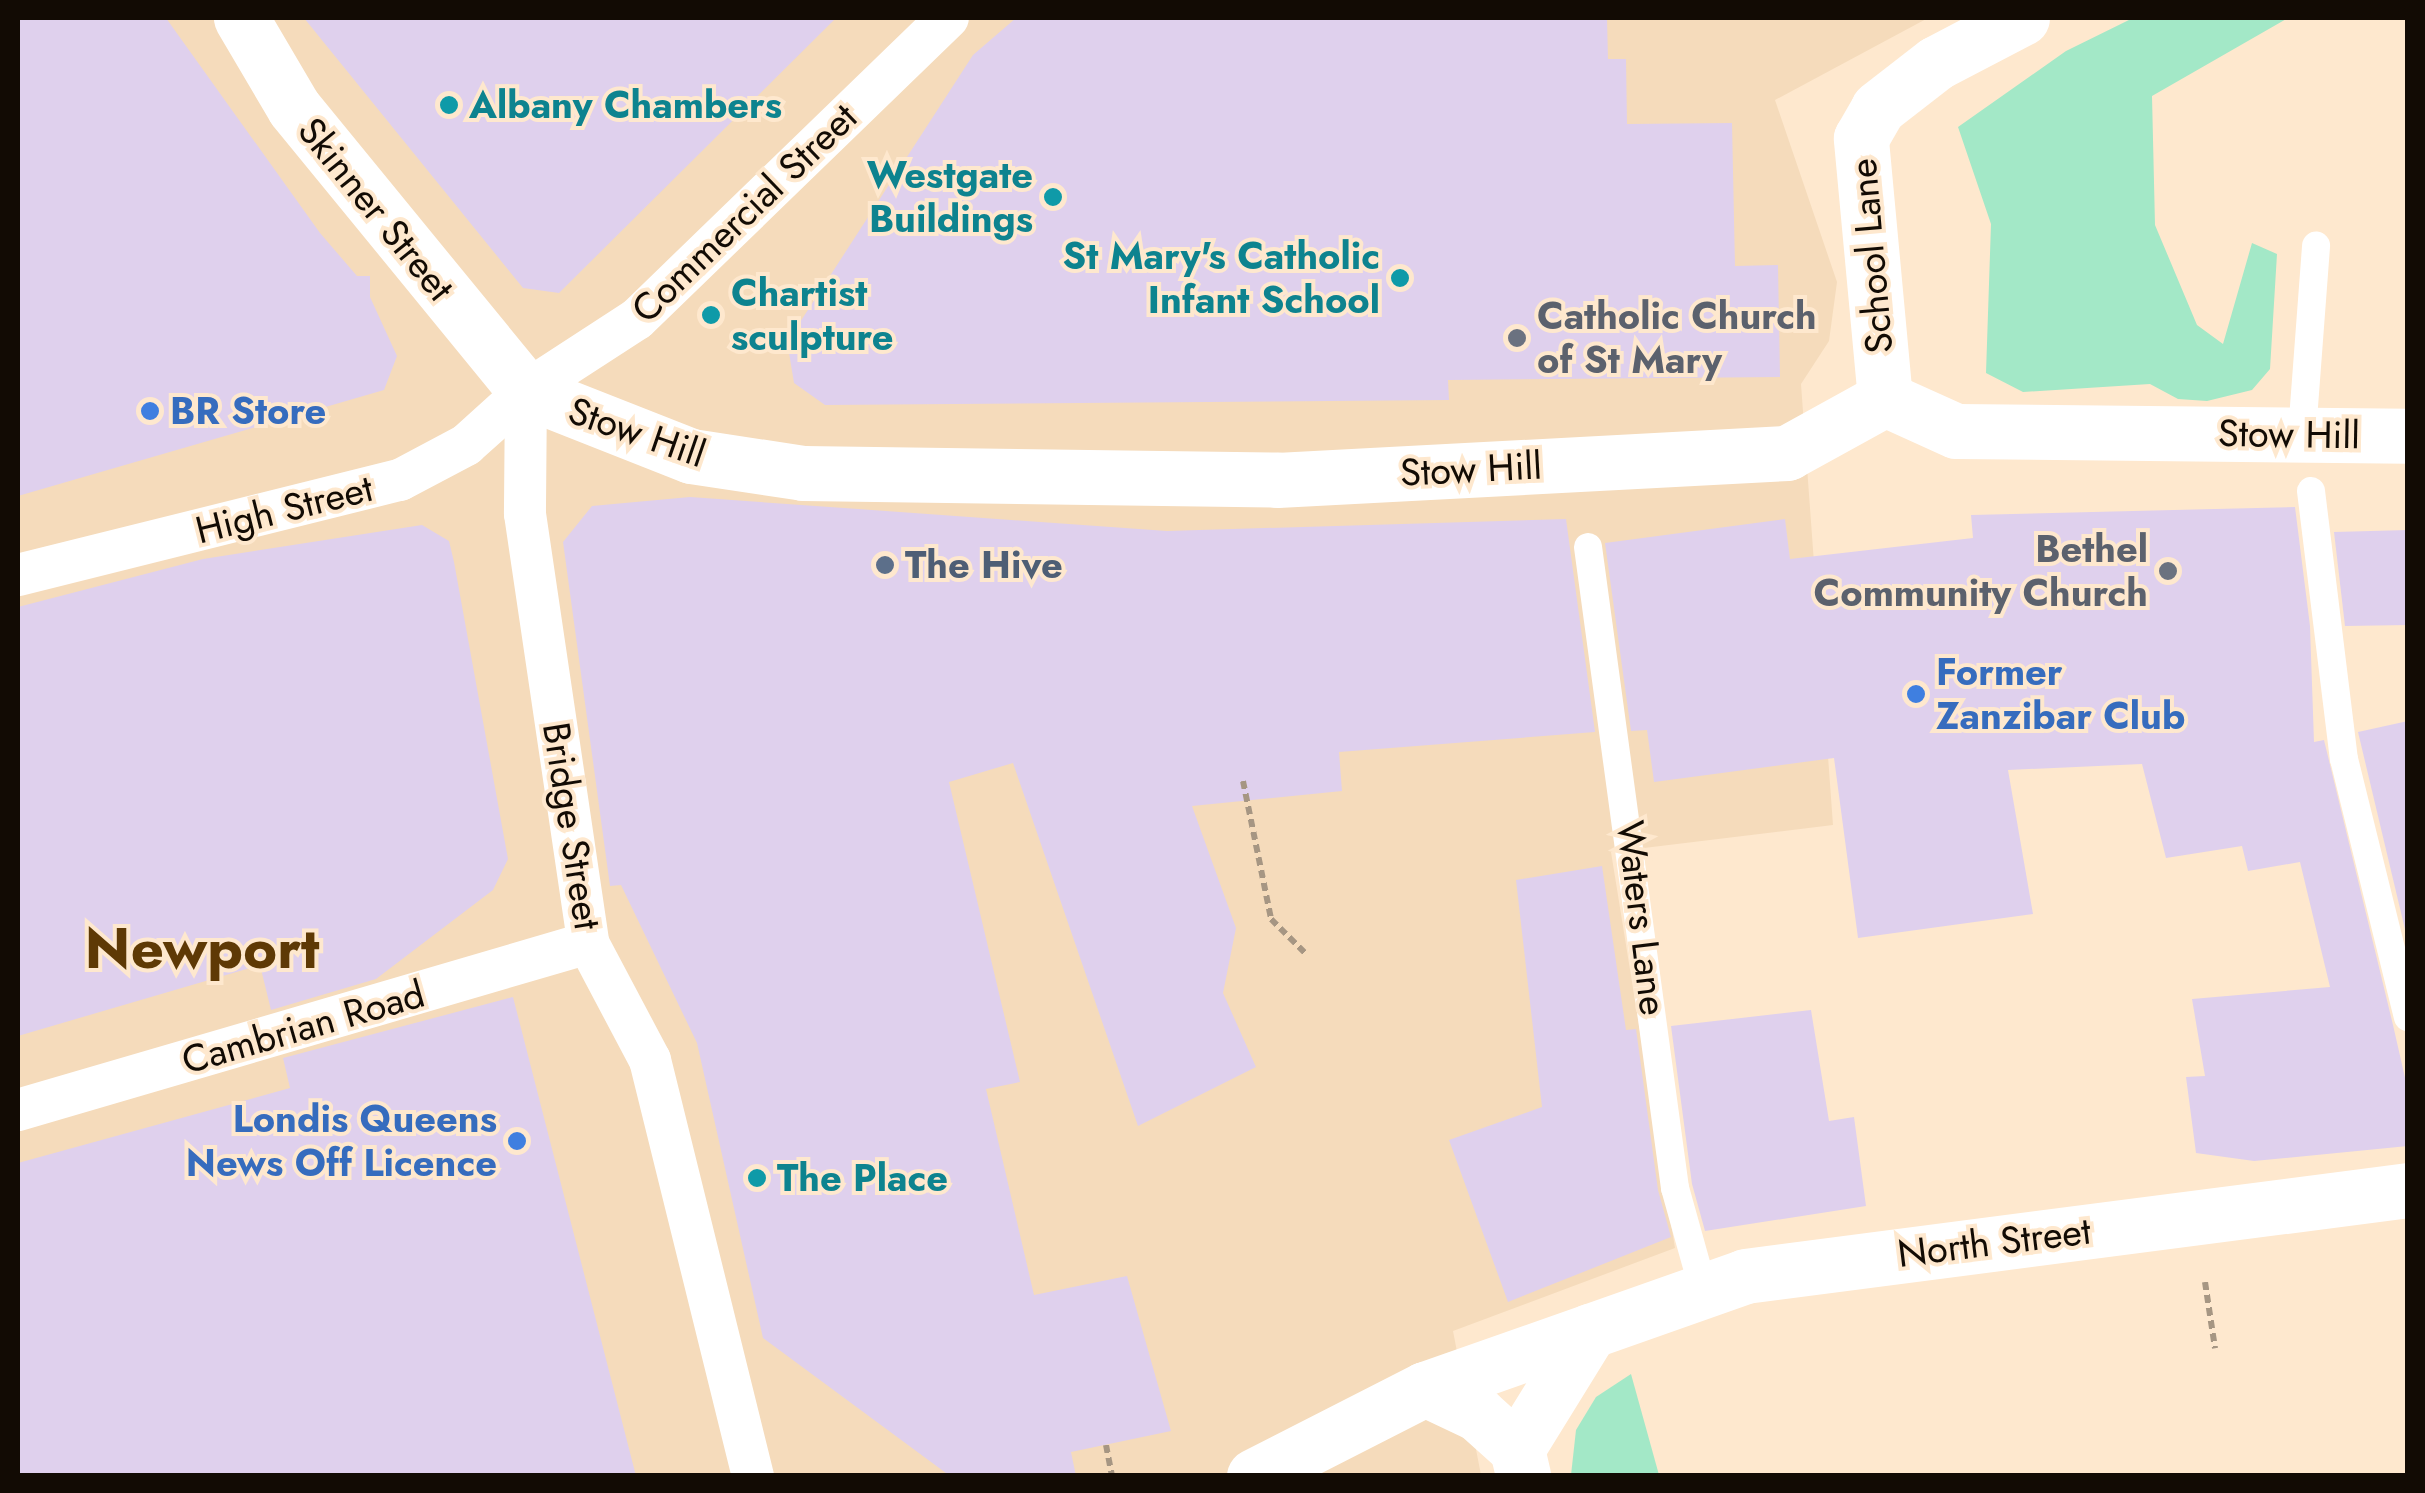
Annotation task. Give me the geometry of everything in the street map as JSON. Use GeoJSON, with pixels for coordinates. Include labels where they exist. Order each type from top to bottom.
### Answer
{"type":"FeatureCollection","features":[{"type":"Feature","properties":{"kind":"street","name":"Commercial Street"},"geometry":{"type":"LineString","coordinates":[[526,391],[637,320],[948,18]]}},
{"type":"Feature","properties":{"kind":"street","name":"School Lane"},"geometry":{"type":"LineString","coordinates":[[1885,398],[1861,138],[1878,108],[1936,63],[2022,18]]}},
{"type":"Feature","properties":{"kind":"street","name":"Skinner Street"},"geometry":{"type":"LineString","coordinates":[[254,21],[294,108],[526,391]]}},
{"type":"Feature","properties":{"kind":"street","name":"Stow Hill"},"geometry":{"type":"LineString","coordinates":[[526,391],[691,456],[803,473],[1036,479],[1277,480],[1787,453],[1885,398],[1956,431],[2408,436]]}},
{"type":"Feature","properties":{"kind":"street","name":"High Street"},"geometry":{"type":"LineString","coordinates":[[18,575],[400,480],[466,444],[526,391]]}},
{"type":"Feature","properties":{"kind":"street","name":"Bridge Street"},"geometry":{"type":"LineString","coordinates":[[526,391],[525,514],[588,943],[650,1060],[753,1476]]}},
{"type":"Feature","properties":{"kind":"street","name":"Cambrian Road"},"geometry":{"type":"LineString","coordinates":[[18,1110],[588,943]]}},
{"type":"Feature","properties":{"kind":"street","name":"North Street"},"geometry":{"type":"LineString","coordinates":[[1254,1476],[1424,1388],[1703,1288],[1967,1244],[2408,1190]]}},
{"type":"Feature","properties":{"kind":"street"},"geometry":{"type":"LineString","coordinates":[[1424,1388],[1478,1414],[1520,1462],[1590,1331]]}},
{"type":"Feature","properties":{"kind":"lane"},"geometry":{"type":"LineString","coordinates":[[2302,433],[2316,246]]}},
{"type":"Feature","properties":{"kind":"lane"},"geometry":{"type":"LineString","coordinates":[[2311,492],[2344,758],[2408,1017]]}},
{"type":"Feature","properties":{"kind":"lane","name":"Waters Lane"},"geometry":{"type":"LineString","coordinates":[[1588,548],[1675,1188],[1703,1288]]}},
{"type":"Feature","properties":{"kind":"path"},"geometry":{"type":"LineString","coordinates":[[1243,781],[1271,919],[1305,952]]}},
{"type":"Feature","properties":{"kind":"path"},"geometry":{"type":"LineString","coordinates":[[1106,1445],[1112,1476]]}},
{"type":"Feature","properties":{"kind":"shaded area"},"geometry":{"type":"Polygon","coordinates":[[[18,18],[1928,18],[1775,100],[1837,282],[1829,341],[1801,384],[1833,825],[1611,852],[1675,1248],[1453,1331],[1481,1475],[18,1475],[18,18]]]}},
{"type":"Feature","properties":{"kind":"green space"},"geometry":{"type":"Polygon","coordinates":[[[2133,18],[2288,18],[2152,96],[2155,225],[2197,325],[2223,344],[2252,243],[2277,254],[2270,369],[2252,390],[2207,401],[2178,399],[2150,384],[2023,392],[1986,373],[1991,224],[1958,127],[2066,51],[2133,18]]]}},
{"type":"Feature","properties":{"kind":"green space"},"geometry":{"type":"Polygon","coordinates":[[[1631,1374],[1659,1475],[1571,1475],[1576,1430],[1596,1397],[1631,1374]]]}},
{"type":"Feature","properties":{"kind":"building"},"geometry":{"type":"Polygon","coordinates":[[[18,18],[166,18],[320,233],[357,276],[370,276],[370,297],[397,356],[384,390],[18,496],[18,18]]]}},
{"type":"Feature","properties":{"kind":"building"},"geometry":{"type":"Polygon","coordinates":[[[304,18],[836,18],[559,293],[523,288],[304,18]]]}},
{"type":"Feature","properties":{"kind":"building"},"geometry":{"type":"Polygon","coordinates":[[[1016,18],[1607,18],[1608,59],[1626,59],[1627,124],[1732,123],[1735,266],[1778,265],[1780,377],[1448,380],[1449,400],[825,405],[794,383],[788,347],[793,333],[973,55],[1016,18]]]}},
{"type":"Feature","properties":{"kind":"building"},"geometry":{"type":"Polygon","coordinates":[[[690,497],[1167,531],[1566,519],[1595,732],[1339,752],[1342,791],[1192,806],[1236,928],[1223,993],[1256,1067],[1138,1126],[1013,763],[949,782],[1020,1082],[986,1089],[1034,1295],[1127,1276],[1171,1431],[1071,1452],[1076,1476],[950,1476],[763,1338],[697,1043],[621,885],[610,886],[563,542],[592,506],[690,497]]]}},
{"type":"Feature","properties":{"kind":"building"},"geometry":{"type":"Polygon","coordinates":[[[2295,507],[2310,626],[2314,742],[2324,740],[2393,1025],[2408,1091],[2408,1146],[2254,1161],[2196,1153],[2186,1077],[2205,1076],[2192,999],[2330,987],[2300,862],[2248,871],[2242,846],[2166,858],[2142,764],[2008,770],[2033,914],[1858,938],[1834,758],[1654,782],[1647,730],[1631,731],[1605,543],[1785,519],[1790,559],[1973,538],[1971,515],[2295,507]]]}},
{"type":"Feature","properties":{"kind":"building"},"geometry":{"type":"Polygon","coordinates":[[[422,525],[449,541],[454,562],[508,859],[493,890],[376,979],[271,1010],[260,965],[18,1036],[18,607],[203,559],[422,525]]]}},
{"type":"Feature","properties":{"kind":"building"},"geometry":{"type":"Polygon","coordinates":[[[2408,530],[2408,625],[2345,626],[2334,532],[2408,530]]]}},
{"type":"Feature","properties":{"kind":"building"},"geometry":{"type":"Polygon","coordinates":[[[2408,721],[2408,942],[2358,732],[2408,721]]]}},
{"type":"Feature","properties":{"kind":"building"},"geometry":{"type":"Polygon","coordinates":[[[1602,866],[1626,1030],[1636,1029],[1658,1190],[1671,1237],[1508,1302],[1449,1140],[1542,1107],[1516,880],[1602,866]]]}},
{"type":"Feature","properties":{"kind":"building"},"geometry":{"type":"Polygon","coordinates":[[[513,997],[636,1476],[18,1476],[18,1163],[290,1088],[283,1058],[513,997]]]}},
{"type":"Feature","properties":{"kind":"building"},"geometry":{"type":"Polygon","coordinates":[[[1811,1010],[1829,1121],[1854,1117],[1866,1206],[1705,1231],[1692,1184],[1671,1026],[1811,1010]]]}},
{"type":"Feature","properties":{"kind":"place","name":"Albany Chambers"},"geometry":{"type":"Point","coordinates":[449,105]}},
{"type":"Feature","properties":{"kind":"place","name":"Westgate Buildings"},"geometry":{"type":"Point","coordinates":[1053,197]}},
{"type":"Feature","properties":{"kind":"place","name":"St Mary's Catholic Infant School"},"geometry":{"type":"Point","coordinates":[1400,278]}},
{"type":"Feature","properties":{"kind":"place","name":"Chartist sculpture"},"geometry":{"type":"Point","coordinates":[711,315]}},
{"type":"Feature","properties":{"kind":"place","name":"Catholic Church of St Mary"},"geometry":{"type":"Point","coordinates":[1517,338]}},
{"type":"Feature","properties":{"kind":"place","name":"BR Store"},"geometry":{"type":"Point","coordinates":[150,411]}},
{"type":"Feature","properties":{"kind":"place","name":"The Hive"},"geometry":{"type":"Point","coordinates":[885,565]}},
{"type":"Feature","properties":{"kind":"place","name":"Bethel Community Church"},"geometry":{"type":"Point","coordinates":[2168,571]}},
{"type":"Feature","properties":{"kind":"place","name":"Former Zanzibar Club"},"geometry":{"type":"Point","coordinates":[1916,694]}},
{"type":"Feature","properties":{"kind":"place","name":"Londis Queens News Off Licence"},"geometry":{"type":"Point","coordinates":[517,1141]}},
{"type":"Feature","properties":{"kind":"place","name":"The Place"},"geometry":{"type":"Point","coordinates":[757,1178]}},
{"type":"Feature","properties":{"kind":"district","name":"Newport"},"geometry":{"type":"Point","coordinates":[202,948]}}]}
